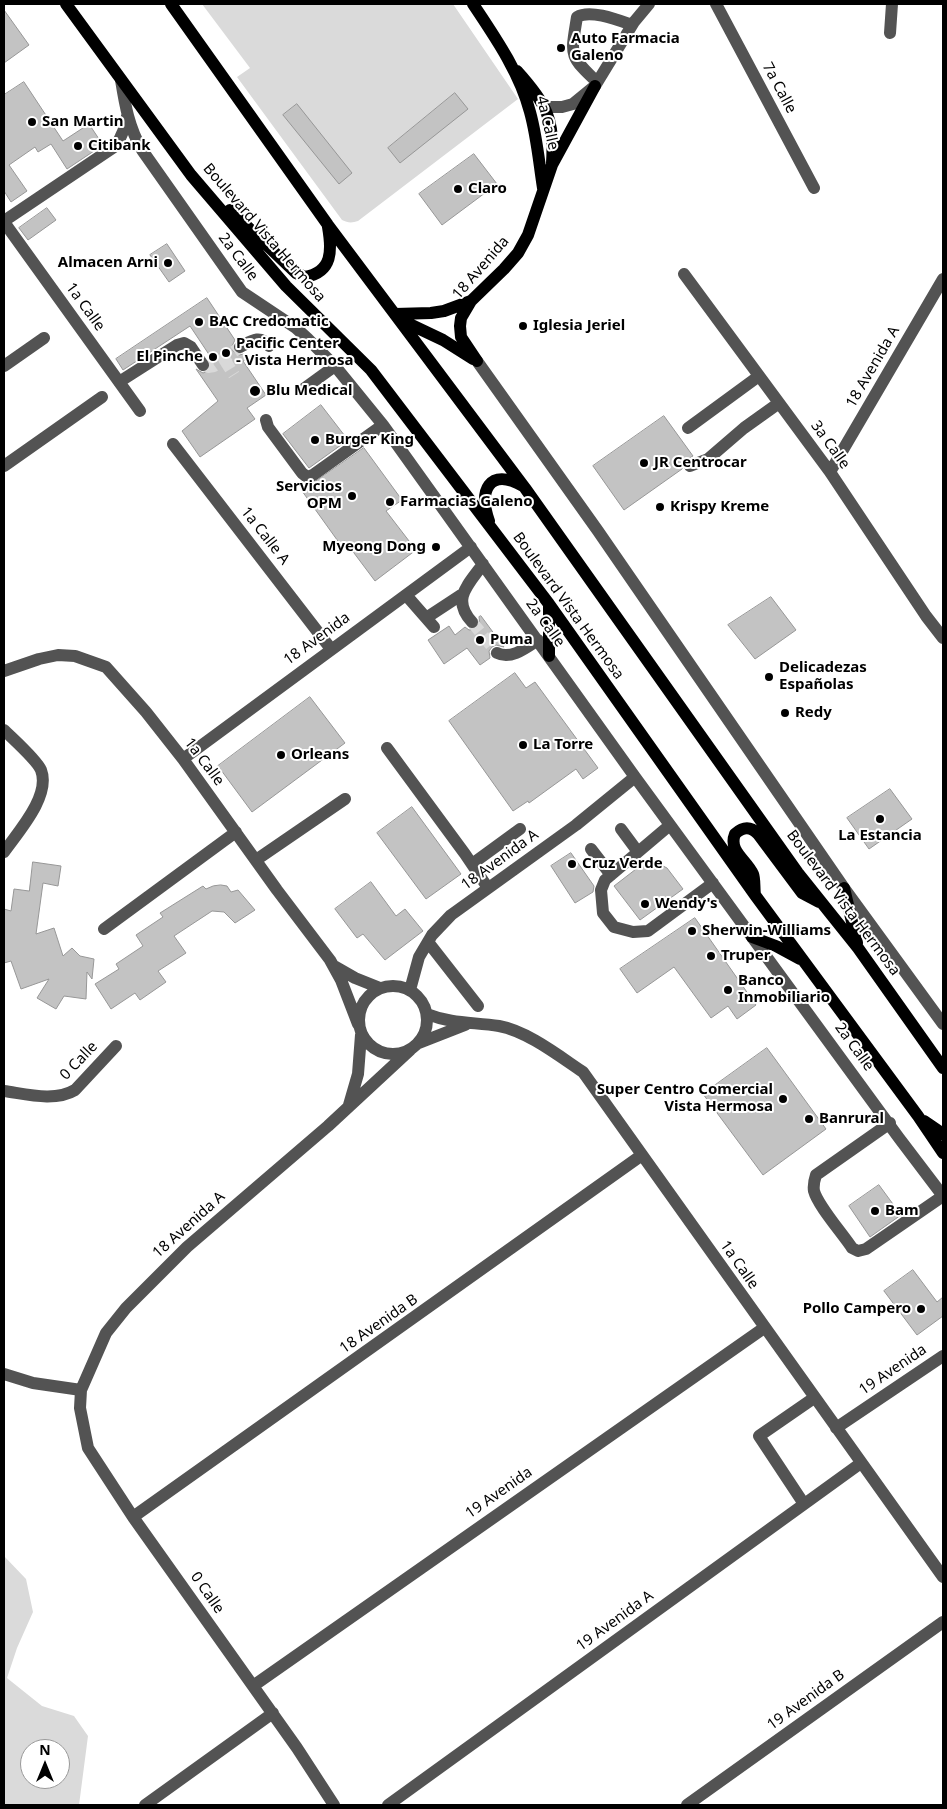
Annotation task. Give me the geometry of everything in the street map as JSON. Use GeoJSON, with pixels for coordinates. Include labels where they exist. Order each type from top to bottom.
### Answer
{"type":"FeatureCollection","features":[{"type":"Feature","properties":{"kind":"main road","name":"Boulevard Vista Hermosa"},"geometry":{"type":"LineString","coordinates":[[66,4],[191,175],[286,286],[371,370],[548,604],[755,895],[918,1116],[943,1154]]}},
{"type":"Feature","properties":{"kind":"main road","name":"Boulevard Vista Hermosa"},"geometry":{"type":"LineString","coordinates":[[171,4],[328,225],[525,488],[798,873],[858,948],[943,1068]]}},
{"type":"Feature","properties":{"kind":"main road","name":"4a Calle"},"geometry":{"type":"LineString","coordinates":[[473,4],[510,64],[530,110],[535,130],[543,192]]}},
{"type":"Feature","properties":{"kind":"main road","name":"4a Calle"},"geometry":{"type":"LineString","coordinates":[[510,64],[528,83],[546,108],[552,135],[552,165]]}},
{"type":"Feature","properties":{"kind":"main road"},"geometry":{"type":"LineString","coordinates":[[552,165],[596,84]]}},
{"type":"Feature","properties":{"kind":"main road"},"geometry":{"type":"LineString","coordinates":[[521,87],[535,101],[546,108]]}},
{"type":"Feature","properties":{"kind":"main road","name":"18 Avenida"},"geometry":{"type":"LineString","coordinates":[[477,361],[461,336],[460,326],[466,309],[471,301],[518,253],[528,235],[552,165]]}},
{"type":"Feature","properties":{"kind":"main road"},"geometry":{"type":"LineString","coordinates":[[191,175],[296,273],[305,277],[315,275],[327,263],[330,249],[328,225]]}},
{"type":"Feature","properties":{"kind":"main road"},"geometry":{"type":"LineString","coordinates":[[398,317],[444,310],[471,301]]}},
{"type":"Feature","properties":{"kind":"main road"},"geometry":{"type":"LineString","coordinates":[[398,317],[443,340],[477,361]]}},
{"type":"Feature","properties":{"kind":"main road"},"geometry":{"type":"LineString","coordinates":[[492,530],[485,506],[487,488],[502,479],[513,481],[525,488]]}},
{"type":"Feature","properties":{"kind":"main road"},"geometry":{"type":"LineString","coordinates":[[548,604],[549,656]]}},
{"type":"Feature","properties":{"kind":"main road"},"geometry":{"type":"LineString","coordinates":[[755,895],[753,874],[739,855],[734,844],[734,834],[744,828],[751,829],[758,834],[802,894],[823,905]]}},
{"type":"Feature","properties":{"kind":"main road"},"geometry":{"type":"LineString","coordinates":[[844,888],[858,948]]}},
{"type":"Feature","properties":{"kind":"main road"},"geometry":{"type":"LineString","coordinates":[[752,937],[797,957],[807,966]]}},
{"type":"Feature","properties":{"kind":"main road"},"geometry":{"type":"LineString","coordinates":[[918,1116],[943,1134]]}},
{"type":"Feature","properties":{"kind":"street"},"geometry":{"type":"LineString","coordinates":[[633,23],[638,4]]}},
{"type":"Feature","properties":{"kind":"street"},"geometry":{"type":"LineString","coordinates":[[546,108],[562,108],[572,104],[596,84],[633,23],[649,4]]}},
{"type":"Feature","properties":{"kind":"street","name":"7a Calle"},"geometry":{"type":"LineString","coordinates":[[716,4],[814,188]]}},
{"type":"Feature","properties":{"kind":"street"},"geometry":{"type":"LineString","coordinates":[[890,33],[892,4]]}},
{"type":"Feature","properties":{"kind":"street"},"geometry":{"type":"LineString","coordinates":[[596,84],[581,67],[573,54],[577,17],[585,14],[633,23]]}},
{"type":"Feature","properties":{"kind":"street","name":"2a Calle"},"geometry":{"type":"LineString","coordinates":[[120,80],[127,116],[133,134],[142,150],[242,292],[296,328],[335,366],[383,425],[670,825],[943,1196]]}},
{"type":"Feature","properties":{"kind":"street"},"geometry":{"type":"LineString","coordinates":[[4,222],[117,145],[127,116]]}},
{"type":"Feature","properties":{"kind":"street"},"geometry":{"type":"LineString","coordinates":[[117,145],[142,150]]}},
{"type":"Feature","properties":{"kind":"street","name":"1a Calle"},"geometry":{"type":"LineString","coordinates":[[4,222],[140,411]]}},
{"type":"Feature","properties":{"kind":"street","name":"3a Calle"},"geometry":{"type":"LineString","coordinates":[[684,274],[830,472],[943,638]]}},
{"type":"Feature","properties":{"kind":"street","name":"18 Avenida A"},"geometry":{"type":"LineString","coordinates":[[830,472],[943,279]]}},
{"type":"Feature","properties":{"kind":"street"},"geometry":{"type":"LineString","coordinates":[[4,366],[44,338]]}},
{"type":"Feature","properties":{"kind":"street"},"geometry":{"type":"LineString","coordinates":[[240,347],[259,338],[269,346]]}},
{"type":"Feature","properties":{"kind":"street"},"geometry":{"type":"LineString","coordinates":[[119,382],[177,345],[184,343],[191,347],[203,365]]}},
{"type":"Feature","properties":{"kind":"street"},"geometry":{"type":"LineString","coordinates":[[477,361],[598,531],[844,888],[943,1024]]}},
{"type":"Feature","properties":{"kind":"street"},"geometry":{"type":"LineString","coordinates":[[302,390],[335,366]]}},
{"type":"Feature","properties":{"kind":"street"},"geometry":{"type":"LineString","coordinates":[[688,428],[759,376]]}},
{"type":"Feature","properties":{"kind":"street"},"geometry":{"type":"LineString","coordinates":[[4,466],[102,397]]}},
{"type":"Feature","properties":{"kind":"street"},"geometry":{"type":"LineString","coordinates":[[690,466],[708,459],[744,428],[779,403]]}},
{"type":"Feature","properties":{"kind":"street"},"geometry":{"type":"LineString","coordinates":[[266,420],[268,427],[307,477],[313,476],[383,425]]}},
{"type":"Feature","properties":{"kind":"street","name":"1a Calle A"},"geometry":{"type":"LineString","coordinates":[[173,444],[331,649]]}},
{"type":"Feature","properties":{"kind":"street","name":"18 Avenida"},"geometry":{"type":"LineString","coordinates":[[183,759],[471,547]]}},
{"type":"Feature","properties":{"kind":"street"},"geometry":{"type":"LineString","coordinates":[[406,594],[430,623],[461,594],[483,564]]}},
{"type":"Feature","properties":{"kind":"street"},"geometry":{"type":"LineString","coordinates":[[461,594],[465,614],[472,622]]}},
{"type":"Feature","properties":{"kind":"street"},"geometry":{"type":"LineString","coordinates":[[497,653],[503,656],[510,655],[538,640]]}},
{"type":"Feature","properties":{"kind":"street","name":"1a Calle"},"geometry":{"type":"LineString","coordinates":[[4,671],[39,659],[58,655],[75,656],[106,667],[146,712],[183,759],[334,966],[360,1030]]}},
{"type":"Feature","properties":{"kind":"street"},"geometry":{"type":"LineString","coordinates":[[4,730],[40,769],[44,788],[33,810],[4,852]]}},
{"type":"Feature","properties":{"kind":"street"},"geometry":{"type":"LineString","coordinates":[[386,748],[488,888]]}},
{"type":"Feature","properties":{"kind":"street","name":"18 Avenida A"},"geometry":{"type":"LineString","coordinates":[[410,990],[419,957],[432,935],[451,916],[576,825],[636,777]]}},
{"type":"Feature","properties":{"kind":"street"},"geometry":{"type":"LineString","coordinates":[[256,860],[346,799]]}},
{"type":"Feature","properties":{"kind":"street"},"geometry":{"type":"LineString","coordinates":[[670,825],[606,880],[601,890],[603,913],[614,927],[633,932],[648,931],[713,883]]}},
{"type":"Feature","properties":{"kind":"street"},"geometry":{"type":"LineString","coordinates":[[472,864],[520,829]]}},
{"type":"Feature","properties":{"kind":"street"},"geometry":{"type":"LineString","coordinates":[[621,829],[638,852]]}},
{"type":"Feature","properties":{"kind":"street"},"geometry":{"type":"LineString","coordinates":[[104,929],[236,832]]}},
{"type":"Feature","properties":{"kind":"street"},"geometry":{"type":"LineString","coordinates":[[591,849],[612,875]]}},
{"type":"Feature","properties":{"kind":"street"},"geometry":{"type":"LineString","coordinates":[[428,942],[478,1006]]}},
{"type":"Feature","properties":{"kind":"street","name":"1a Calle"},"geometry":{"type":"LineString","coordinates":[[334,966],[355,978],[380,988]]}},
{"type":"Feature","properties":{"kind":"street"},"geometry":{"type":"LineString","coordinates":[[400,986],[410,990],[424,1004],[427,1024],[424,1034],[414,1047],[400,1054],[388,1055],[373,1048],[360,1030],[359,1013],[363,1002],[370,994],[380,988],[400,986]]}},
{"type":"Feature","properties":{"kind":"street","name":"1a Calle"},"geometry":{"type":"LineString","coordinates":[[427,1014],[448,1021],[500,1026],[525,1036],[583,1072],[943,1577]]}},
{"type":"Feature","properties":{"kind":"street","name":"1a Calle"},"geometry":{"type":"LineString","coordinates":[[414,1047],[470,1024]]}},
{"type":"Feature","properties":{"kind":"street","name":"18 Avenida A"},"geometry":{"type":"LineString","coordinates":[[348,1107],[358,1074],[360,1030]]}},
{"type":"Feature","properties":{"kind":"street","name":"0 Calle"},"geometry":{"type":"LineString","coordinates":[[4,1091],[58,1096],[68,1095],[75,1090],[116,1046]]}},
{"type":"Feature","properties":{"kind":"street","name":"18 Avenida A"},"geometry":{"type":"LineString","coordinates":[[81,1390],[106,1333],[126,1308],[187,1247],[328,1126],[414,1047]]}},
{"type":"Feature","properties":{"kind":"street"},"geometry":{"type":"LineString","coordinates":[[890,1124],[816,1175],[814,1182],[816,1194],[852,1248],[858,1251],[866,1249],[943,1196]]}},
{"type":"Feature","properties":{"kind":"street","name":"18 Avenida B"},"geometry":{"type":"LineString","coordinates":[[133,1517],[642,1155]]}},
{"type":"Feature","properties":{"kind":"street","name":"19 Avenida"},"geometry":{"type":"LineString","coordinates":[[253,1686],[764,1328]]}},
{"type":"Feature","properties":{"kind":"street","name":"19 Avenida"},"geometry":{"type":"LineString","coordinates":[[836,1428],[943,1356]]}},
{"type":"Feature","properties":{"kind":"street"},"geometry":{"type":"LineString","coordinates":[[4,1374],[33,1383],[81,1390]]}},
{"type":"Feature","properties":{"kind":"street","name":"0 Calle"},"geometry":{"type":"LineString","coordinates":[[81,1390],[80,1408],[88,1448],[133,1517],[273,1713],[334,1805]]}},
{"type":"Feature","properties":{"kind":"street"},"geometry":{"type":"LineString","coordinates":[[804,1504],[758,1436],[814,1398]]}},
{"type":"Feature","properties":{"kind":"street","name":"19 Avenida A"},"geometry":{"type":"LineString","coordinates":[[388,1805],[861,1463]]}},
{"type":"Feature","properties":{"kind":"street","name":"19 Avenida B"},"geometry":{"type":"LineString","coordinates":[[687,1805],[943,1622]]}},
{"type":"Feature","properties":{"kind":"street"},"geometry":{"type":"LineString","coordinates":[[145,1805],[273,1713]]}},
{"type":"Feature","properties":{"kind":"shaded area"},"geometry":{"type":"Polygon","coordinates":[[[202,4],[453,4],[518,99],[358,221],[346,222],[342,220],[237,77],[250,68],[202,4]]]}},
{"type":"Feature","properties":{"kind":"shaded area"},"geometry":{"type":"Polygon","coordinates":[[[4,1556],[26,1579],[33,1612],[17,1648],[7,1678],[42,1706],[74,1716],[88,1736],[79,1805],[4,1805],[4,1556]]]}},
{"type":"Feature","properties":{"kind":"building"},"geometry":{"type":"Polygon","coordinates":[[[4,10],[29,45],[4,63],[4,10]]]}},
{"type":"Feature","properties":{"kind":"building"},"geometry":{"type":"Polygon","coordinates":[[[24,82],[63,141],[89,124],[103,145],[67,169],[51,144],[38,152],[35,147],[9,165],[27,191],[11,202],[4,191],[4,95],[24,82]]]}},
{"type":"Feature","properties":{"kind":"building"},"geometry":{"type":"Polygon","coordinates":[[[455,93],[468,109],[400,163],[388,148],[455,93]]]}},
{"type":"Feature","properties":{"kind":"building"},"geometry":{"type":"Polygon","coordinates":[[[297,104],[352,173],[339,184],[283,115],[297,104]]]}},
{"type":"Feature","properties":{"kind":"building","name":"Claro"},"geometry":{"type":"Polygon","coordinates":[[[474,154],[497,184],[442,225],[419,194],[474,154]]]}},
{"type":"Feature","properties":{"kind":"building"},"geometry":{"type":"Polygon","coordinates":[[[47,208],[56,220],[28,240],[19,228],[47,208]]]}},
{"type":"Feature","properties":{"kind":"building","name":"Almacen Arni"},"geometry":{"type":"Polygon","coordinates":[[[167,244],[185,271],[169,282],[150,255],[167,244]]]}},
{"type":"Feature","properties":{"kind":"building","name":"Pacific Center - Vista Hermosa"},"geometry":{"type":"Polygon","coordinates":[[[207,298],[235,340],[232,346],[233,351],[239,355],[244,354],[248,358],[243,361],[266,395],[247,408],[255,419],[200,457],[182,431],[218,401],[196,369],[203,373],[208,371],[211,365],[210,360],[212,359],[190,326],[123,370],[116,359],[207,298]]]}},
{"type":"Feature","properties":{"kind":"building","name":"Burger King"},"geometry":{"type":"Polygon","coordinates":[[[321,405],[348,440],[309,468],[283,434],[321,405]]]}},
{"type":"Feature","properties":{"kind":"building","name":"JR Centrocar"},"geometry":{"type":"Polygon","coordinates":[[[664,416],[693,456],[684,461],[682,469],[624,510],[593,466],[664,416]]]}},
{"type":"Feature","properties":{"kind":"building","name":"Servicios OPM"},"geometry":{"type":"Polygon","coordinates":[[[364,448],[402,500],[386,511],[416,550],[375,581],[345,541],[340,544],[302,491],[364,448]]]}},
{"type":"Feature","properties":{"kind":"building"},"geometry":{"type":"Polygon","coordinates":[[[771,597],[796,630],[755,659],[728,625],[771,597]]]}},
{"type":"Feature","properties":{"kind":"building"},"geometry":{"type":"Polygon","coordinates":[[[481,616],[504,647],[496,645],[492,647],[489,651],[490,658],[480,665],[467,648],[444,664],[428,640],[449,626],[455,635],[465,627],[469,630],[476,629],[480,625],[479,617],[481,616]]]}},
{"type":"Feature","properties":{"kind":"building","name":"La Torre"},"geometry":{"type":"Polygon","coordinates":[[[515,673],[526,688],[535,682],[598,768],[583,779],[576,769],[529,803],[528,801],[513,811],[449,721],[515,673]]]}},
{"type":"Feature","properties":{"kind":"building","name":"Orleans"},"geometry":{"type":"Polygon","coordinates":[[[310,697],[345,743],[252,812],[218,766],[310,697]]]}},
{"type":"Feature","properties":{"kind":"building","name":"La Estancia"},"geometry":{"type":"Polygon","coordinates":[[[890,789],[912,819],[869,849],[847,818],[890,789]]]}},
{"type":"Feature","properties":{"kind":"building"},"geometry":{"type":"Polygon","coordinates":[[[412,807],[461,874],[426,899],[377,833],[412,807]]]}},
{"type":"Feature","properties":{"kind":"building"},"geometry":{"type":"Polygon","coordinates":[[[571,853],[594,886],[593,892],[575,903],[551,866],[571,853]]]}},
{"type":"Feature","properties":{"kind":"building"},"geometry":{"type":"Polygon","coordinates":[[[33,862],[61,866],[58,886],[43,883],[36,934],[54,928],[63,956],[72,948],[80,956],[94,959],[92,979],[87,972],[86,999],[64,996],[56,1009],[37,998],[49,979],[21,989],[11,961],[4,963],[4,909],[11,911],[14,889],[29,891],[33,862]]]}},
{"type":"Feature","properties":{"kind":"building","name":"Wendy's"},"geometry":{"type":"Polygon","coordinates":[[[655,862],[667,868],[683,889],[640,920],[614,886],[640,866],[655,862]]]}},
{"type":"Feature","properties":{"kind":"building"},"geometry":{"type":"Polygon","coordinates":[[[371,882],[396,916],[405,909],[423,931],[385,960],[363,934],[357,938],[335,909],[371,882]]]}},
{"type":"Feature","properties":{"kind":"building"},"geometry":{"type":"Polygon","coordinates":[[[221,885],[227,886],[231,892],[238,890],[255,910],[235,923],[224,912],[212,911],[174,936],[186,953],[158,971],[166,982],[140,1000],[135,993],[111,1009],[95,984],[119,969],[116,964],[143,946],[136,935],[163,917],[160,913],[203,886],[206,889],[221,885]]]}},
{"type":"Feature","properties":{"kind":"building"},"geometry":{"type":"Polygon","coordinates":[[[695,918],[756,1005],[737,1019],[728,1006],[711,1018],[674,967],[637,993],[620,969],[695,918]]]}},
{"type":"Feature","properties":{"kind":"building"},"geometry":{"type":"Polygon","coordinates":[[[767,1048],[826,1129],[763,1175],[703,1094],[767,1048]]]}},
{"type":"Feature","properties":{"kind":"building","name":"Bam"},"geometry":{"type":"Polygon","coordinates":[[[879,1185],[901,1215],[870,1237],[849,1206],[879,1185]]]}},
{"type":"Feature","properties":{"kind":"building","name":"Pollo Campero"},"geometry":{"type":"Polygon","coordinates":[[[913,1270],[937,1302],[943,1297],[943,1316],[917,1335],[884,1291],[913,1270]]]}},
{"type":"Feature","properties":{"kind":"tunnel"},"geometry":{"type":"LineString","coordinates":[[203,365],[208,367],[214,366],[240,347]]}},
{"type":"Feature","properties":{"kind":"tunnel"},"geometry":{"type":"LineString","coordinates":[[224,359],[234,375]]}},
{"type":"Feature","properties":{"kind":"tunnel"},"geometry":{"type":"LineString","coordinates":[[472,622],[497,653]]}},
{"type":"Feature","properties":{"kind":"place","name":"Auto Farmacia Galeno"},"geometry":{"type":"Point","coordinates":[561,48]}},
{"type":"Feature","properties":{"kind":"place","name":"San Martin"},"geometry":{"type":"Point","coordinates":[32,122]}},
{"type":"Feature","properties":{"kind":"place","name":"Citibank"},"geometry":{"type":"Point","coordinates":[78,146]}},
{"type":"Feature","properties":{"kind":"place","name":"Claro"},"geometry":{"type":"Point","coordinates":[458,189]}},
{"type":"Feature","properties":{"kind":"place","name":"Almacen Arni"},"geometry":{"type":"Point","coordinates":[168,263]}},
{"type":"Feature","properties":{"kind":"place","name":"BAC Credomatic"},"geometry":{"type":"Point","coordinates":[199,322]}},
{"type":"Feature","properties":{"kind":"place","name":"Iglesia Jeriel"},"geometry":{"type":"Point","coordinates":[523,326]}},
{"type":"Feature","properties":{"kind":"place","name":"Pacific Center - Vista Hermosa"},"geometry":{"type":"Point","coordinates":[226,353]}},
{"type":"Feature","properties":{"kind":"place","name":"El Pinche"},"geometry":{"type":"Point","coordinates":[213,357]}},
{"type":"Feature","properties":{"kind":"place","name":"Blu Medical"},"geometry":{"type":"Point","coordinates":[255,391]}},
{"type":"Feature","properties":{"kind":"place","name":"Burger King"},"geometry":{"type":"Point","coordinates":[315,440]}},
{"type":"Feature","properties":{"kind":"place","name":"JR Centrocar"},"geometry":{"type":"Point","coordinates":[644,463]}},
{"type":"Feature","properties":{"kind":"place","name":"Servicios OPM"},"geometry":{"type":"Point","coordinates":[352,496]}},
{"type":"Feature","properties":{"kind":"place","name":"Farmacias Galeno"},"geometry":{"type":"Point","coordinates":[390,502]}},
{"type":"Feature","properties":{"kind":"place","name":"Krispy Kreme"},"geometry":{"type":"Point","coordinates":[660,507]}},
{"type":"Feature","properties":{"kind":"place","name":"Myeong Dong"},"geometry":{"type":"Point","coordinates":[436,547]}},
{"type":"Feature","properties":{"kind":"place","name":"Puma"},"geometry":{"type":"Point","coordinates":[480,640]}},
{"type":"Feature","properties":{"kind":"place","name":"Delicadezas Españolas"},"geometry":{"type":"Point","coordinates":[769,677]}},
{"type":"Feature","properties":{"kind":"place","name":"Redy"},"geometry":{"type":"Point","coordinates":[785,713]}},
{"type":"Feature","properties":{"kind":"place","name":"La Torre"},"geometry":{"type":"Point","coordinates":[523,745]}},
{"type":"Feature","properties":{"kind":"place","name":"Orleans"},"geometry":{"type":"Point","coordinates":[281,755]}},
{"type":"Feature","properties":{"kind":"place","name":"La Estancia"},"geometry":{"type":"Point","coordinates":[880,819]}},
{"type":"Feature","properties":{"kind":"place","name":"Cruz Verde"},"geometry":{"type":"Point","coordinates":[572,864]}},
{"type":"Feature","properties":{"kind":"place","name":"Wendy's"},"geometry":{"type":"Point","coordinates":[645,904]}},
{"type":"Feature","properties":{"kind":"place","name":"Sherwin-Williams"},"geometry":{"type":"Point","coordinates":[692,931]}},
{"type":"Feature","properties":{"kind":"place","name":"Truper"},"geometry":{"type":"Point","coordinates":[711,956]}},
{"type":"Feature","properties":{"kind":"place","name":"Banco Inmobiliario"},"geometry":{"type":"Point","coordinates":[728,990]}},
{"type":"Feature","properties":{"kind":"place","name":"Super Centro Comercial Vista Hermosa"},"geometry":{"type":"Point","coordinates":[783,1099]}},
{"type":"Feature","properties":{"kind":"place","name":"Banrural"},"geometry":{"type":"Point","coordinates":[809,1119]}},
{"type":"Feature","properties":{"kind":"place","name":"Bam"},"geometry":{"type":"Point","coordinates":[875,1211]}},
{"type":"Feature","properties":{"kind":"place","name":"Pollo Campero"},"geometry":{"type":"Point","coordinates":[921,1309]}}]}
